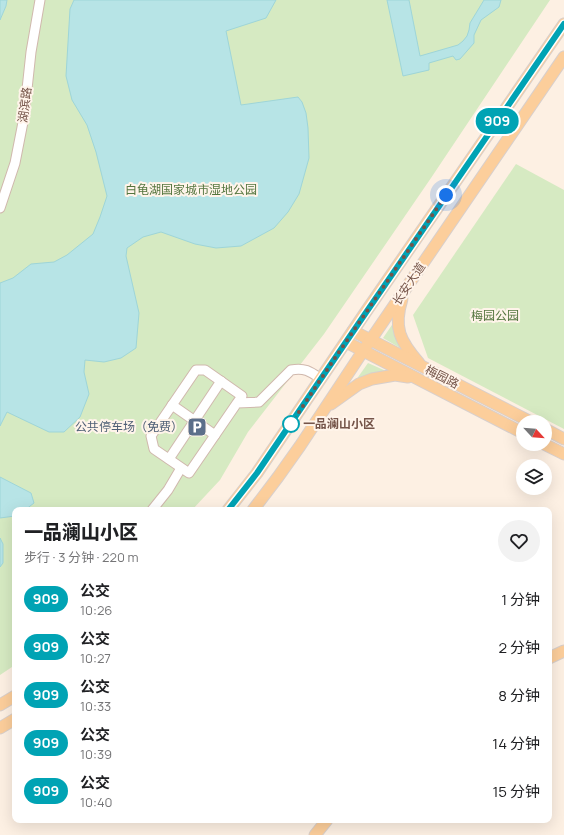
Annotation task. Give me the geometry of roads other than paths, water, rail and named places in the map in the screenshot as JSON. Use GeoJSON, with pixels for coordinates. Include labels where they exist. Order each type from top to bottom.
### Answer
{"type":"FeatureCollection","features":[{"type":"Feature","properties":{"kind":"main road","name":"长安大道"},"geometry":{"type":"LineString","coordinates":[[230,507],[257,473],[564,24]]}},
{"type":"Feature","properties":{"kind":"main road","name":"长安大道"},"geometry":{"type":"LineString","coordinates":[[255,507],[326,408],[370,340],[564,57]]}},
{"type":"Feature","properties":{"kind":"main road"},"geometry":{"type":"LineString","coordinates":[[406,289],[398,316],[399,331],[407,348],[424,368]]}},
{"type":"Feature","properties":{"kind":"main road","name":"梅园路"},"geometry":{"type":"LineString","coordinates":[[353,331],[517,415]]}},
{"type":"Feature","properties":{"kind":"main road","name":"梅园路"},"geometry":{"type":"LineString","coordinates":[[346,342],[516,429]]}},
{"type":"Feature","properties":{"kind":"main road"},"geometry":{"type":"LineString","coordinates":[[326,408],[359,384],[372,379],[395,375],[419,379]]}},
{"type":"Feature","properties":{"kind":"main road"},"geometry":{"type":"LineString","coordinates":[[552,434],[564,440]]}},
{"type":"Feature","properties":{"kind":"main road"},"geometry":{"type":"LineString","coordinates":[[552,448],[564,454]]}},
{"type":"Feature","properties":{"kind":"main road"},"geometry":{"type":"LineString","coordinates":[[552,657],[564,651]]}},
{"type":"Feature","properties":{"kind":"main road"},"geometry":{"type":"LineString","coordinates":[[0,705],[12,698]]}},
{"type":"Feature","properties":{"kind":"main road"},"geometry":{"type":"LineString","coordinates":[[0,728],[12,721]]}},
{"type":"Feature","properties":{"kind":"main road"},"geometry":{"type":"LineString","coordinates":[[315,835],[325,823]]}},
{"type":"Feature","properties":{"kind":"street","name":"湖滨路"},"geometry":{"type":"LineString","coordinates":[[0,208],[15,163],[24,117],[31,52],[40,0]]}},
{"type":"Feature","properties":{"kind":"street"},"geometry":{"type":"LineString","coordinates":[[196,370],[205,370],[221,381],[242,396],[189,473],[154,449],[151,436],[196,370]]}},
{"type":"Feature","properties":{"kind":"street"},"geometry":{"type":"LineString","coordinates":[[237,403],[259,402],[291,370],[307,370],[321,379]]}},
{"type":"Feature","properties":{"kind":"street"},"geometry":{"type":"LineString","coordinates":[[169,459],[221,381]]}},
{"type":"Feature","properties":{"kind":"street"},"geometry":{"type":"LineString","coordinates":[[172,405],[215,435]]}},
{"type":"Feature","properties":{"kind":"street"},"geometry":{"type":"LineString","coordinates":[[154,507],[168,490],[181,468]]}},
{"type":"Feature","properties":{"kind":"water"},"geometry":{"type":"Polygon","coordinates":[[[0,0],[7,0],[0,20],[0,0]]]}},
{"type":"Feature","properties":{"kind":"water"},"geometry":{"type":"Polygon","coordinates":[[[74,0],[276,0],[266,18],[226,31],[241,105],[298,97],[302,102],[306,113],[309,158],[299,194],[288,212],[274,228],[241,246],[216,248],[195,244],[161,232],[143,237],[127,248],[126,256],[139,313],[136,348],[121,358],[104,362],[85,360],[84,372],[89,394],[80,417],[64,432],[49,432],[7,412],[0,426],[0,283],[13,278],[31,264],[54,262],[67,255],[93,234],[107,196],[96,152],[87,125],[72,100],[66,76],[70,9],[74,0]]]}},
{"type":"Feature","properties":{"kind":"water"},"geometry":{"type":"Polygon","coordinates":[[[387,0],[409,0],[420,56],[458,45],[467,36],[470,23],[484,0],[501,0],[499,7],[481,20],[474,35],[474,43],[460,59],[456,60],[453,56],[429,63],[429,70],[403,76],[387,0]]]}},
{"type":"Feature","properties":{"kind":"water"},"geometry":{"type":"Polygon","coordinates":[[[0,477],[31,493],[34,503],[29,507],[12,507],[12,516],[0,518],[0,477]]]}},
{"type":"Feature","properties":{"kind":"water"},"geometry":{"type":"Polygon","coordinates":[[[0,538],[3,544],[3,563],[0,567],[0,538]]]}},
{"type":"Feature","properties":{"kind":"place","name":"一品澜山小区"},"geometry":{"type":"Point","coordinates":[291,424]}},
{"type":"Feature","properties":{"kind":"place","name":"公共停车场（免费）"},"geometry":{"type":"Point","coordinates":[197,427]}},
{"type":"Feature","properties":{"kind":"park label","name":"白龟湖国家城市湿地公园"},"geometry":{"type":"Point","coordinates":[191,190]}},
{"type":"Feature","properties":{"kind":"park label","name":"梅园公园"},"geometry":{"type":"Point","coordinates":[495,316]}}]}
